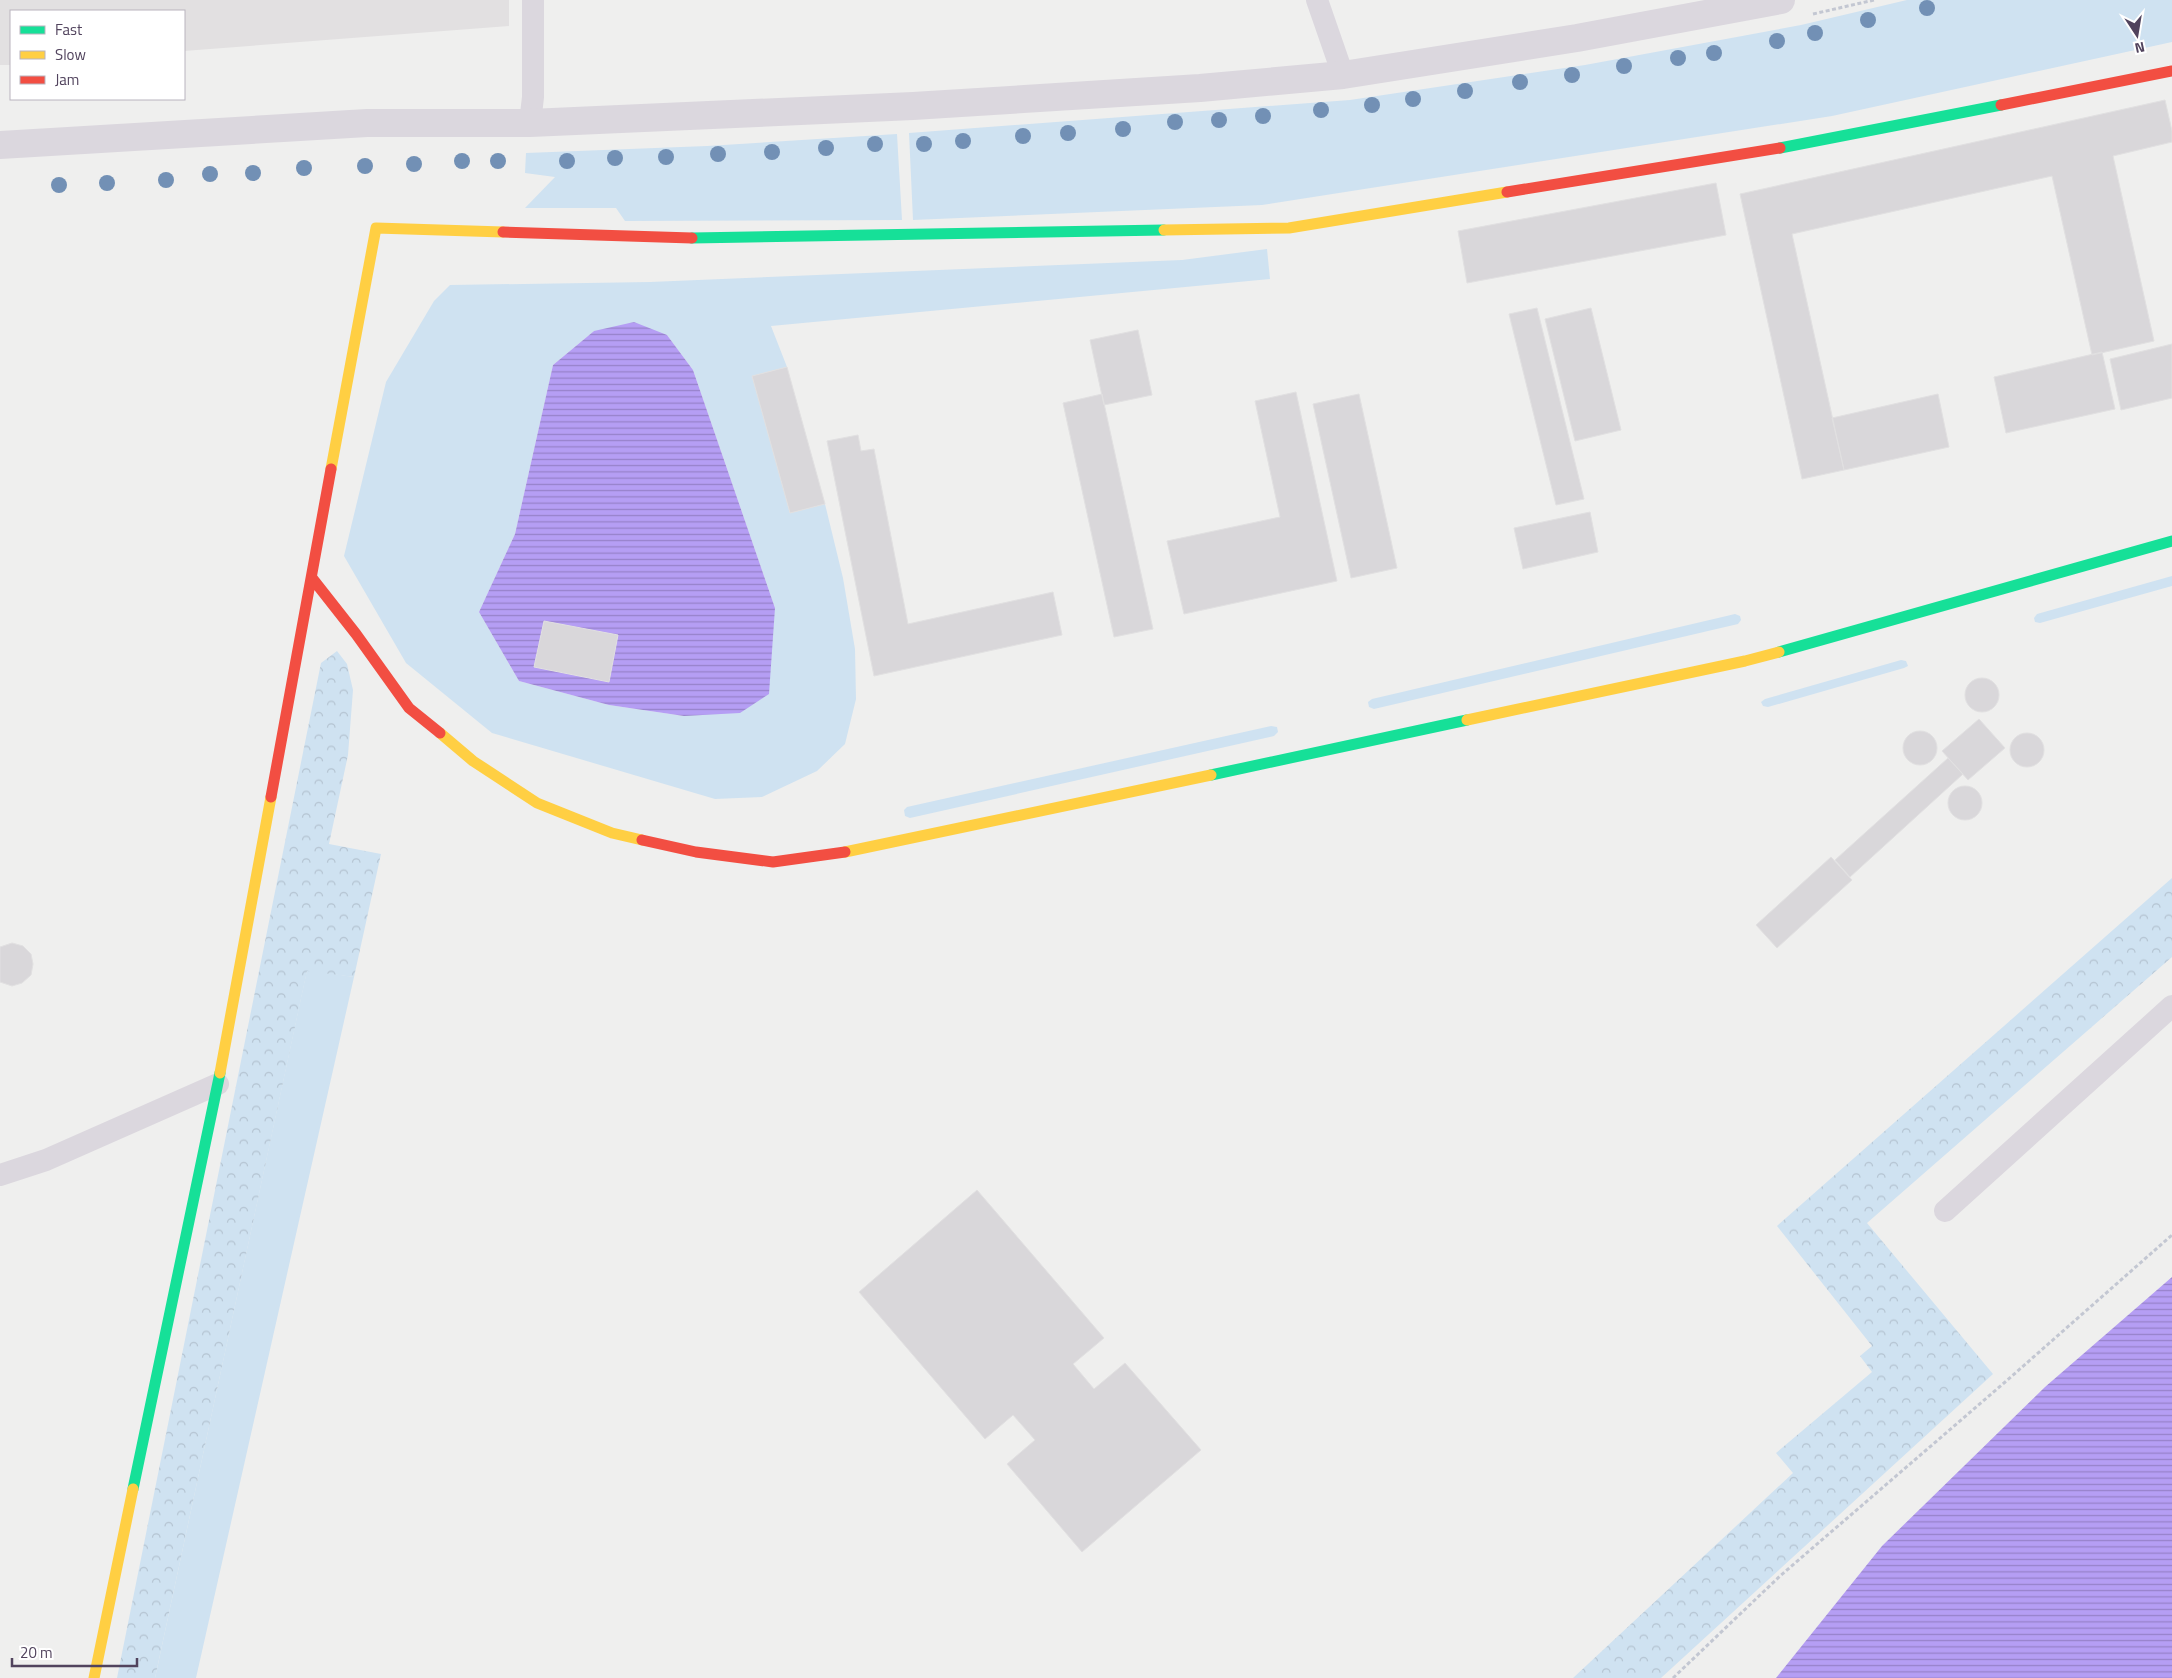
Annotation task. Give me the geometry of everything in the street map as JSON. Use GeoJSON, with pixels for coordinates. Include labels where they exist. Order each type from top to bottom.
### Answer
{"type":"FeatureCollection","features":[{"type":"Feature","properties":{"kind":"street"},"geometry":{"type":"LineString","coordinates":[[0,145],[367,123],[530,123],[933,104],[1200,88],[1343,75],[1577,38],[1781,0]]}},
{"type":"Feature","properties":{"kind":"street"},"geometry":{"type":"LineString","coordinates":[[94,1678],[218,1084],[376,228],[720,239],[1289,228],[1833,139],[2172,71]]}},
{"type":"Feature","properties":{"kind":"street"},"geometry":{"type":"LineString","coordinates":[[312,578],[356,634],[409,708],[472,761],[537,804],[612,833],[696,852],[773,862],[863,850],[1745,661],[2172,541]]}},
{"type":"Feature","properties":{"kind":"lane"},"geometry":{"type":"LineString","coordinates":[[530,123],[533,97],[533,0]]}},
{"type":"Feature","properties":{"kind":"lane"},"geometry":{"type":"LineString","coordinates":[[1317,0],[1343,75]]}},
{"type":"Feature","properties":{"kind":"lane"},"geometry":{"type":"LineString","coordinates":[[1945,1211],[2172,1006]]}},
{"type":"Feature","properties":{"kind":"lane"},"geometry":{"type":"LineString","coordinates":[[0,1175],[46,1160],[218,1084]]}},
{"type":"Feature","properties":{"kind":"path"},"geometry":{"type":"LineString","coordinates":[[1673,1678],[1780,1576],[2172,1235]]}},
{"type":"Feature","properties":{"kind":"shaded area"},"geometry":{"type":"Polygon","coordinates":[[[0,0],[509,0],[509,26],[185,51],[185,10],[10,10],[10,65],[0,65],[0,0]]]}},
{"type":"Feature","properties":{"kind":"shaded area"},"geometry":{"type":"Polygon","coordinates":[[[634,322],[667,335],[693,370],[775,608],[769,694],[740,713],[684,716],[609,705],[519,681],[479,612],[515,534],[553,365],[594,331],[634,322]]]}},
{"type":"Feature","properties":{"kind":"shaded area"},"geometry":{"type":"Polygon","coordinates":[[[2172,1277],[2172,1678],[1776,1678],[1882,1546],[2045,1387],[2172,1277]]]}},
{"type":"Feature","properties":{"kind":"green space"},"geometry":{"type":"Polygon","coordinates":[[[1907,0],[2172,0],[2172,42],[1832,116],[1262,205],[913,220],[909,133],[1350,100],[1585,65],[1801,25],[1907,0]]]}},
{"type":"Feature","properties":{"kind":"green space"},"geometry":{"type":"Polygon","coordinates":[[[897,134],[902,220],[625,221],[616,208],[525,208],[555,177],[525,173],[526,153],[707,146],[897,134]]]}},
{"type":"Feature","properties":{"kind":"green space"},"geometry":{"type":"Polygon","coordinates":[[[1267,249],[1270,279],[771,326],[787,367],[753,376],[790,513],[825,504],[843,578],[855,649],[856,699],[845,744],[817,771],[762,797],[715,799],[492,733],[406,663],[344,556],[386,382],[434,301],[450,285],[650,282],[1182,260],[1267,249]],[[594,331],[553,365],[515,534],[479,612],[519,681],[609,705],[684,716],[775,608],[693,370],[667,335],[594,331]]]}},
{"type":"Feature","properties":{"kind":"green space"},"geometry":{"type":"Polygon","coordinates":[[[2172,576],[2172,586],[2040,623],[2035,622],[2034,618],[2037,614],[2172,576]]]}},
{"type":"Feature","properties":{"kind":"green space"},"geometry":{"type":"Polygon","coordinates":[[[1735,614],[1740,616],[1741,620],[1738,624],[1374,709],[1369,707],[1368,702],[1372,699],[1735,614]]]}},
{"type":"Feature","properties":{"kind":"green space"},"geometry":{"type":"Polygon","coordinates":[[[337,651],[347,664],[353,690],[348,755],[329,844],[381,854],[354,977],[307,971],[155,1678],[117,1678],[321,663],[337,651]]]}},
{"type":"Feature","properties":{"kind":"green space"},"geometry":{"type":"Polygon","coordinates":[[[1901,660],[1906,661],[1908,666],[1768,707],[1763,706],[1761,702],[1765,699],[1901,660]]]}},
{"type":"Feature","properties":{"kind":"green space"},"geometry":{"type":"Polygon","coordinates":[[[1271,726],[1277,727],[1278,732],[1274,736],[910,818],[905,816],[904,810],[907,807],[1271,726]]]}},
{"type":"Feature","properties":{"kind":"green space"},"geometry":{"type":"Polygon","coordinates":[[[2172,878],[2172,957],[1867,1223],[1993,1374],[1661,1678],[1573,1678],[1793,1473],[1776,1453],[1872,1372],[1860,1356],[1872,1346],[1777,1226],[2172,878]]]}},
{"type":"Feature","properties":{"kind":"green space"},"geometry":{"type":"Polygon","coordinates":[[[307,970],[354,977],[196,1678],[155,1678],[307,970]]]}},
{"type":"Feature","properties":{"kind":"building"},"geometry":{"type":"Polygon","coordinates":[[[2165,100],[2172,131],[2172,142],[2113,156],[2154,341],[2092,355],[2052,176],[1792,234],[1844,470],[1802,479],[1740,194],[2165,100]]]}},
{"type":"Feature","properties":{"kind":"building"},"geometry":{"type":"Polygon","coordinates":[[[1716,183],[1726,235],[1467,283],[1458,231],[1716,183]]]}},
{"type":"Feature","properties":{"kind":"building"},"geometry":{"type":"Polygon","coordinates":[[[1537,308],[1584,499],[1556,505],[1509,314],[1537,308]]]}},
{"type":"Feature","properties":{"kind":"building"},"geometry":{"type":"Polygon","coordinates":[[[1591,308],[1621,430],[1575,441],[1545,319],[1591,308]]]}},
{"type":"Feature","properties":{"kind":"building"},"geometry":{"type":"Polygon","coordinates":[[[1138,330],[1152,395],[1104,405],[1090,340],[1138,330]]]}},
{"type":"Feature","properties":{"kind":"building"},"geometry":{"type":"Polygon","coordinates":[[[2172,344],[2172,398],[2121,410],[2110,359],[2172,344]]]}},
{"type":"Feature","properties":{"kind":"building"},"geometry":{"type":"Polygon","coordinates":[[[2102,352],[2115,409],[2006,433],[1994,377],[2102,352]]]}},
{"type":"Feature","properties":{"kind":"building"},"geometry":{"type":"Polygon","coordinates":[[[787,367],[825,504],[790,513],[752,376],[787,367]]]}},
{"type":"Feature","properties":{"kind":"building"},"geometry":{"type":"Polygon","coordinates":[[[1296,392],[1337,581],[1184,614],[1167,541],[1280,517],[1255,401],[1296,392]]]}},
{"type":"Feature","properties":{"kind":"building"},"geometry":{"type":"Polygon","coordinates":[[[1102,394],[1153,629],[1114,637],[1063,403],[1102,394]]]}},
{"type":"Feature","properties":{"kind":"building"},"geometry":{"type":"Polygon","coordinates":[[[1359,394],[1397,568],[1351,578],[1313,404],[1359,394]]]}},
{"type":"Feature","properties":{"kind":"building"},"geometry":{"type":"Polygon","coordinates":[[[1938,394],[1949,447],[1844,470],[1832,418],[1938,394]]]}},
{"type":"Feature","properties":{"kind":"building"},"geometry":{"type":"Polygon","coordinates":[[[858,435],[861,451],[874,449],[908,624],[1053,592],[1062,635],[874,676],[827,441],[858,435]]]}},
{"type":"Feature","properties":{"kind":"building"},"geometry":{"type":"Polygon","coordinates":[[[1590,512],[1598,552],[1523,569],[1514,528],[1590,512]]]}},
{"type":"Feature","properties":{"kind":"building"},"geometry":{"type":"Polygon","coordinates":[[[544,621],[618,635],[609,682],[534,667],[544,621]]]}},
{"type":"Feature","properties":{"kind":"building"},"geometry":{"type":"Polygon","coordinates":[[[1982,678],[1989,679],[1994,683],[1998,688],[1998,702],[1994,707],[1989,711],[1982,712],[1975,711],[1970,707],[1966,702],[1965,695],[1966,688],[1970,683],[1975,679],[1982,678]]]}},
{"type":"Feature","properties":{"kind":"building"},"geometry":{"type":"Polygon","coordinates":[[[1979,719],[2005,748],[1968,780],[1942,751],[1979,719]]]}},
{"type":"Feature","properties":{"kind":"building"},"geometry":{"type":"Polygon","coordinates":[[[1920,731],[1927,732],[1932,736],[1936,741],[1936,755],[1932,760],[1927,764],[1920,765],[1913,764],[1908,760],[1904,755],[1903,748],[1904,741],[1908,736],[1913,732],[1920,731]]]}},
{"type":"Feature","properties":{"kind":"building"},"geometry":{"type":"Polygon","coordinates":[[[2027,733],[2034,734],[2039,738],[2043,743],[2043,757],[2039,762],[2034,766],[2027,767],[2020,766],[2015,762],[2011,757],[2010,750],[2011,743],[2015,738],[2020,734],[2027,733]]]}},
{"type":"Feature","properties":{"kind":"building"},"geometry":{"type":"Polygon","coordinates":[[[1948,758],[1963,774],[1850,877],[1835,860],[1948,758]]]}},
{"type":"Feature","properties":{"kind":"building"},"geometry":{"type":"Polygon","coordinates":[[[1965,786],[1972,787],[1977,791],[1981,796],[1981,810],[1977,815],[1972,819],[1965,820],[1958,819],[1953,815],[1949,810],[1948,803],[1949,796],[1953,791],[1958,787],[1965,786]]]}},
{"type":"Feature","properties":{"kind":"building"},"geometry":{"type":"Polygon","coordinates":[[[1831,857],[1852,880],[1777,948],[1756,925],[1831,857]]]}},
{"type":"Feature","properties":{"kind":"building"},"geometry":{"type":"Polygon","coordinates":[[[12,943],[23,946],[31,954],[33,964],[31,975],[22,983],[12,986],[0,982],[0,947],[12,943]]]}},
{"type":"Feature","properties":{"kind":"building"},"geometry":{"type":"Polygon","coordinates":[[[977,1190],[1104,1338],[1073,1364],[1094,1389],[1125,1363],[1201,1450],[1082,1552],[1007,1464],[1035,1440],[1013,1415],[985,1439],[859,1292],[977,1190]]]}},
{"type":"Feature","properties":{"kind":"traffic: fast"},"geometry":{"type":"LineString","coordinates":[[1780,148],[2001,105]]}},
{"type":"Feature","properties":{"kind":"traffic: fast"},"geometry":{"type":"LineString","coordinates":[[692,238],[1164,230]]}},
{"type":"Feature","properties":{"kind":"traffic: fast"},"geometry":{"type":"LineString","coordinates":[[1779,652],[2172,541]]}},
{"type":"Feature","properties":{"kind":"traffic: fast"},"geometry":{"type":"LineString","coordinates":[[1211,775],[1467,720]]}},
{"type":"Feature","properties":{"kind":"traffic: fast"},"geometry":{"type":"LineString","coordinates":[[133,1489],[220,1073]]}},
{"type":"Feature","properties":{"kind":"traffic: slow"},"geometry":{"type":"LineString","coordinates":[[1164,230],[1289,228],[1507,192]]}},
{"type":"Feature","properties":{"kind":"traffic: slow"},"geometry":{"type":"LineString","coordinates":[[331,469],[376,228],[503,232]]}},
{"type":"Feature","properties":{"kind":"traffic: slow"},"geometry":{"type":"LineString","coordinates":[[1467,720],[1745,661],[1779,652]]}},
{"type":"Feature","properties":{"kind":"traffic: slow"},"geometry":{"type":"LineString","coordinates":[[440,733],[473,761],[537,803],[612,833],[642,840]]}},
{"type":"Feature","properties":{"kind":"traffic: slow"},"geometry":{"type":"LineString","coordinates":[[845,852],[1211,775]]}},
{"type":"Feature","properties":{"kind":"traffic: slow"},"geometry":{"type":"LineString","coordinates":[[220,1073],[271,797]]}},
{"type":"Feature","properties":{"kind":"traffic: slow"},"geometry":{"type":"LineString","coordinates":[[94,1678],[133,1489]]}},
{"type":"Feature","properties":{"kind":"traffic: jam"},"geometry":{"type":"LineString","coordinates":[[2001,105],[2172,71]]}},
{"type":"Feature","properties":{"kind":"traffic: jam"},"geometry":{"type":"LineString","coordinates":[[1507,192],[1780,148]]}},
{"type":"Feature","properties":{"kind":"traffic: jam"},"geometry":{"type":"LineString","coordinates":[[503,232],[692,238]]}},
{"type":"Feature","properties":{"kind":"traffic: jam"},"geometry":{"type":"LineString","coordinates":[[271,797],[331,469]]}},
{"type":"Feature","properties":{"kind":"traffic: jam"},"geometry":{"type":"LineString","coordinates":[[312,578],[356,634],[409,708],[440,733]]}},
{"type":"Feature","properties":{"kind":"traffic: jam"},"geometry":{"type":"LineString","coordinates":[[642,840],[696,852],[773,862],[845,852]]}}]}
